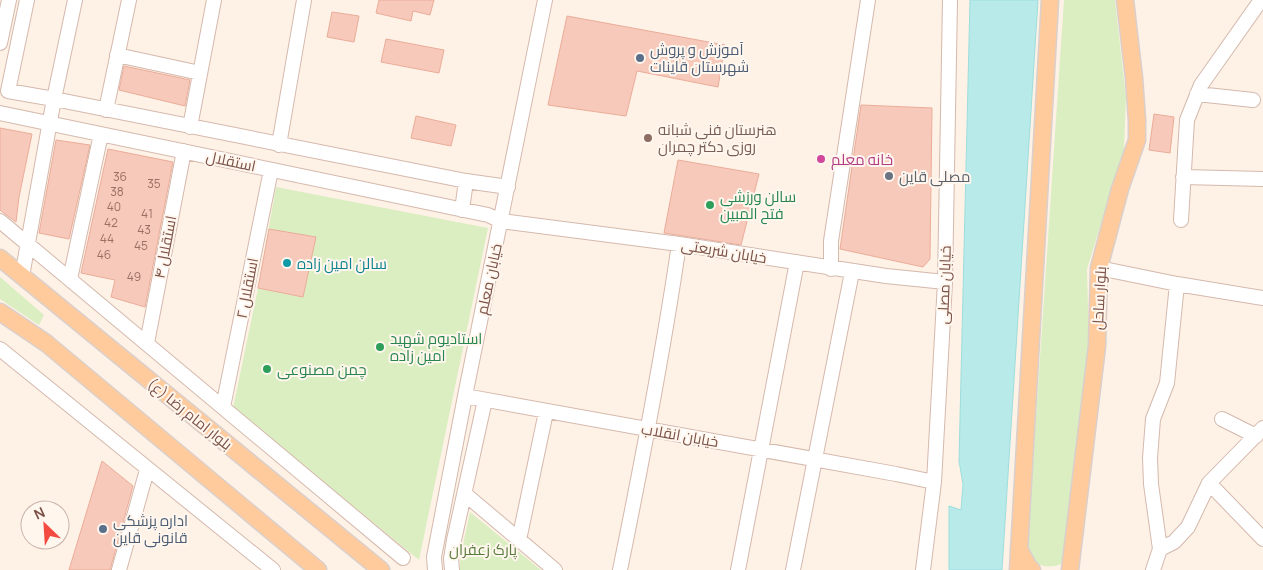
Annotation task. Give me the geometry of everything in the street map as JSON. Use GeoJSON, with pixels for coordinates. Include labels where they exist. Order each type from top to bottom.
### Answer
{"type":"FeatureCollection","features":[{"type":"Feature","properties":{"kind":"main road"},"geometry":{"type":"LineString","coordinates":[[1018,570],[1050,0]]}},
{"type":"Feature","properties":{"kind":"main road","name":"بلوار ساحل"},"geometry":{"type":"LineString","coordinates":[[1067,567],[1097,346],[1099,268],[1120,189],[1137,140],[1134,78],[1125,0]]}},
{"type":"Feature","properties":{"kind":"main road","name":"بلوار امام رضا (ع)"},"geometry":{"type":"LineString","coordinates":[[0,258],[381,570]]}},
{"type":"Feature","properties":{"kind":"main road"},"geometry":{"type":"LineString","coordinates":[[0,312],[46,343],[318,570]]}},
{"type":"Feature","properties":{"kind":"main road"},"geometry":{"type":"LineString","coordinates":[[1019,549],[1032,570]]}},
{"type":"Feature","properties":{"kind":"street"},"geometry":{"type":"LineString","coordinates":[[0,43],[9,0]]}},
{"type":"Feature","properties":{"kind":"street","name":"استقلال"},"geometry":{"type":"LineString","coordinates":[[27,0],[8,91],[466,181],[508,187]]}},
{"type":"Feature","properties":{"kind":"street"},"geometry":{"type":"LineString","coordinates":[[22,276],[54,99],[75,0]]}},
{"type":"Feature","properties":{"kind":"street"},"geometry":{"type":"LineString","coordinates":[[106,110],[128,0]]}},
{"type":"Feature","properties":{"kind":"street"},"geometry":{"type":"LineString","coordinates":[[190,127],[214,0]]}},
{"type":"Feature","properties":{"kind":"street"},"geometry":{"type":"LineString","coordinates":[[279,145],[304,0]]}},
{"type":"Feature","properties":{"kind":"street","name":"خیابان معلم"},"geometry":{"type":"LineString","coordinates":[[435,564],[465,396],[545,0]]}},
{"type":"Feature","properties":{"kind":"street"},"geometry":{"type":"LineString","coordinates":[[831,269],[831,241],[868,0]]}},
{"type":"Feature","properties":{"kind":"street","name":"خیابان مصلی"},"geometry":{"type":"LineString","coordinates":[[923,570],[934,482],[945,282],[950,0]]}},
{"type":"Feature","properties":{"kind":"street"},"geometry":{"type":"LineString","coordinates":[[1181,220],[1187,120],[1201,86],[1230,44],[1256,1]]}},
{"type":"Feature","properties":{"kind":"street"},"geometry":{"type":"LineString","coordinates":[[117,54],[200,73]]}},
{"type":"Feature","properties":{"kind":"street"},"geometry":{"type":"LineString","coordinates":[[1197,94],[1253,100]]}},
{"type":"Feature","properties":{"kind":"street","name":"استقلال"},"geometry":{"type":"LineString","coordinates":[[0,113],[462,210],[488,216],[501,222]]}},
{"type":"Feature","properties":{"kind":"street"},"geometry":{"type":"LineString","coordinates":[[70,280],[101,134]]}},
{"type":"Feature","properties":{"kind":"street","name":"استقلال ۴"},"geometry":{"type":"LineString","coordinates":[[147,343],[184,151]]}},
{"type":"Feature","properties":{"kind":"street","name":"استقلال ۲"},"geometry":{"type":"LineString","coordinates":[[223,407],[271,170]]}},
{"type":"Feature","properties":{"kind":"street"},"geometry":{"type":"LineString","coordinates":[[1183,177],[1263,179]]}},
{"type":"Feature","properties":{"kind":"street"},"geometry":{"type":"LineString","coordinates":[[462,210],[466,181]]}},
{"type":"Feature","properties":{"kind":"street"},"geometry":{"type":"LineString","coordinates":[[0,221],[403,558]]}},
{"type":"Feature","properties":{"kind":"street","name":"خیابان شریعتی"},"geometry":{"type":"LineString","coordinates":[[501,222],[679,244],[852,272],[945,282]]}},
{"type":"Feature","properties":{"kind":"street"},"geometry":{"type":"LineString","coordinates":[[620,570],[649,429],[679,244]]}},
{"type":"Feature","properties":{"kind":"street"},"geometry":{"type":"LineString","coordinates":[[738,570],[797,262]]}},
{"type":"Feature","properties":{"kind":"street"},"geometry":{"type":"LineString","coordinates":[[1099,268],[1177,284],[1263,298]]}},
{"type":"Feature","properties":{"kind":"street"},"geometry":{"type":"LineString","coordinates":[[793,570],[852,272]]}},
{"type":"Feature","properties":{"kind":"street"},"geometry":{"type":"LineString","coordinates":[[1153,570],[1160,549],[1151,484],[1150,458],[1153,418],[1167,383],[1177,284]]}},
{"type":"Feature","properties":{"kind":"street"},"geometry":{"type":"LineString","coordinates":[[0,350],[273,570]]}},
{"type":"Feature","properties":{"kind":"street","name":"خیابان انقلاب"},"geometry":{"type":"LineString","coordinates":[[465,396],[934,482]]}},
{"type":"Feature","properties":{"kind":"street"},"geometry":{"type":"LineString","coordinates":[[452,570],[451,559],[454,540],[485,400]]}},
{"type":"Feature","properties":{"kind":"street"},"geometry":{"type":"LineString","coordinates":[[519,540],[546,412]]}},
{"type":"Feature","properties":{"kind":"street"},"geometry":{"type":"LineString","coordinates":[[1160,549],[1174,542],[1188,527],[1209,483],[1260,432],[1222,419]]}},
{"type":"Feature","properties":{"kind":"street"},"geometry":{"type":"LineString","coordinates":[[119,570],[147,470]]}},
{"type":"Feature","properties":{"kind":"street"},"geometry":{"type":"LineString","coordinates":[[1209,483],[1263,539]]}},
{"type":"Feature","properties":{"kind":"street"},"geometry":{"type":"LineString","coordinates":[[465,494],[555,570]]}},
{"type":"Feature","properties":{"kind":"street"},"geometry":{"type":"LineString","coordinates":[[426,570],[435,564]]}},
{"type":"Feature","properties":{"kind":"green space"},"geometry":{"type":"Polygon","coordinates":[[[1064,0],[1115,0],[1126,98],[1124,150],[1087,269],[1089,347],[1064,563],[1042,566],[1034,561],[1027,551],[1064,0]]]}},
{"type":"Feature","properties":{"kind":"green space"},"geometry":{"type":"Polygon","coordinates":[[[276,187],[488,228],[419,560],[233,408],[258,288],[276,187]]]}},
{"type":"Feature","properties":{"kind":"green space"},"geometry":{"type":"Polygon","coordinates":[[[0,277],[44,315],[39,325],[0,299],[0,277]]]}},
{"type":"Feature","properties":{"kind":"green space","name":"پارک زعفران"},"geometry":{"type":"Polygon","coordinates":[[[470,512],[541,570],[460,570],[460,558],[470,512]]]}},
{"type":"Feature","properties":{"kind":"water"},"geometry":{"type":"Polygon","coordinates":[[[970,0],[1038,0],[1002,570],[949,570],[949,506],[961,510],[963,484],[959,461],[970,0]]]}},
{"type":"Feature","properties":{"kind":"building"},"geometry":{"type":"Polygon","coordinates":[[[379,0],[434,0],[430,15],[413,11],[411,21],[376,13],[379,0]]]}},
{"type":"Feature","properties":{"kind":"building"},"geometry":{"type":"Polygon","coordinates":[[[332,12],[359,16],[354,42],[327,37],[332,12]]]}},
{"type":"Feature","properties":{"kind":"building","name":"آموزش و پروش شهرستان قاینات"},"geometry":{"type":"Polygon","coordinates":[[[567,16],[725,45],[718,87],[637,71],[626,116],[548,105],[567,16]]]}},
{"type":"Feature","properties":{"kind":"building"},"geometry":{"type":"Polygon","coordinates":[[[386,39],[444,50],[439,73],[381,62],[386,39]]]}},
{"type":"Feature","properties":{"kind":"building"},"geometry":{"type":"Polygon","coordinates":[[[124,66],[190,80],[185,106],[119,90],[124,66]]]}},
{"type":"Feature","properties":{"kind":"building","name":"مصلی قاین"},"geometry":{"type":"Polygon","coordinates":[[[861,105],[932,108],[930,259],[923,267],[840,249],[861,105]]]}},
{"type":"Feature","properties":{"kind":"building"},"geometry":{"type":"Polygon","coordinates":[[[1154,114],[1174,117],[1170,153],[1149,150],[1154,114]]]}},
{"type":"Feature","properties":{"kind":"building"},"geometry":{"type":"Polygon","coordinates":[[[416,116],[456,125],[451,146],[411,138],[416,116]]]}},
{"type":"Feature","properties":{"kind":"building"},"geometry":{"type":"Polygon","coordinates":[[[0,128],[32,134],[19,197],[16,222],[0,210],[0,128]]]}},
{"type":"Feature","properties":{"kind":"building"},"geometry":{"type":"Polygon","coordinates":[[[56,140],[90,145],[69,239],[39,233],[56,140]]]}},
{"type":"Feature","properties":{"kind":"building"},"geometry":{"type":"Polygon","coordinates":[[[108,149],[173,162],[145,307],[111,297],[115,280],[81,273],[108,149]]]}},
{"type":"Feature","properties":{"kind":"building","name":"سالن ورزشی فتح المبین"},"geometry":{"type":"Polygon","coordinates":[[[678,160],[759,174],[741,245],[664,233],[678,160]]]}},
{"type":"Feature","properties":{"kind":"building","name":"سالن امین زاده"},"geometry":{"type":"Polygon","coordinates":[[[269,229],[316,237],[303,297],[258,288],[269,229]]]}},
{"type":"Feature","properties":{"kind":"building","name":"اداره پزشکی قانونی قاین"},"geometry":{"type":"Polygon","coordinates":[[[102,461],[133,486],[110,570],[69,570],[102,461]]]}},
{"type":"Feature","properties":{"kind":"place","name":"آموزش و پروش شهرستان قاینات"},"geometry":{"type":"Point","coordinates":[640,58]}},
{"type":"Feature","properties":{"kind":"place","name":"هنرستان فنی شبانه روزی دکتر چمران"},"geometry":{"type":"Point","coordinates":[648,138]}},
{"type":"Feature","properties":{"kind":"place","name":"خانه معلم"},"geometry":{"type":"Point","coordinates":[821,159]}},
{"type":"Feature","properties":{"kind":"place","name":"مصلی قاین"},"geometry":{"type":"Point","coordinates":[889,176]}},
{"type":"Feature","properties":{"kind":"place","name":"سالن ورزشی فتح المبین"},"geometry":{"type":"Point","coordinates":[710,205]}},
{"type":"Feature","properties":{"kind":"place","name":"سالن امین زاده"},"geometry":{"type":"Point","coordinates":[287,263]}},
{"type":"Feature","properties":{"kind":"place","name":"استادیوم شهید امین زاده"},"geometry":{"type":"Point","coordinates":[380,347]}},
{"type":"Feature","properties":{"kind":"place","name":"چمن مصنوعی"},"geometry":{"type":"Point","coordinates":[267,369]}},
{"type":"Feature","properties":{"kind":"place","name":"اداره پزشکی قانونی قاین"},"geometry":{"type":"Point","coordinates":[103,529]}}]}
